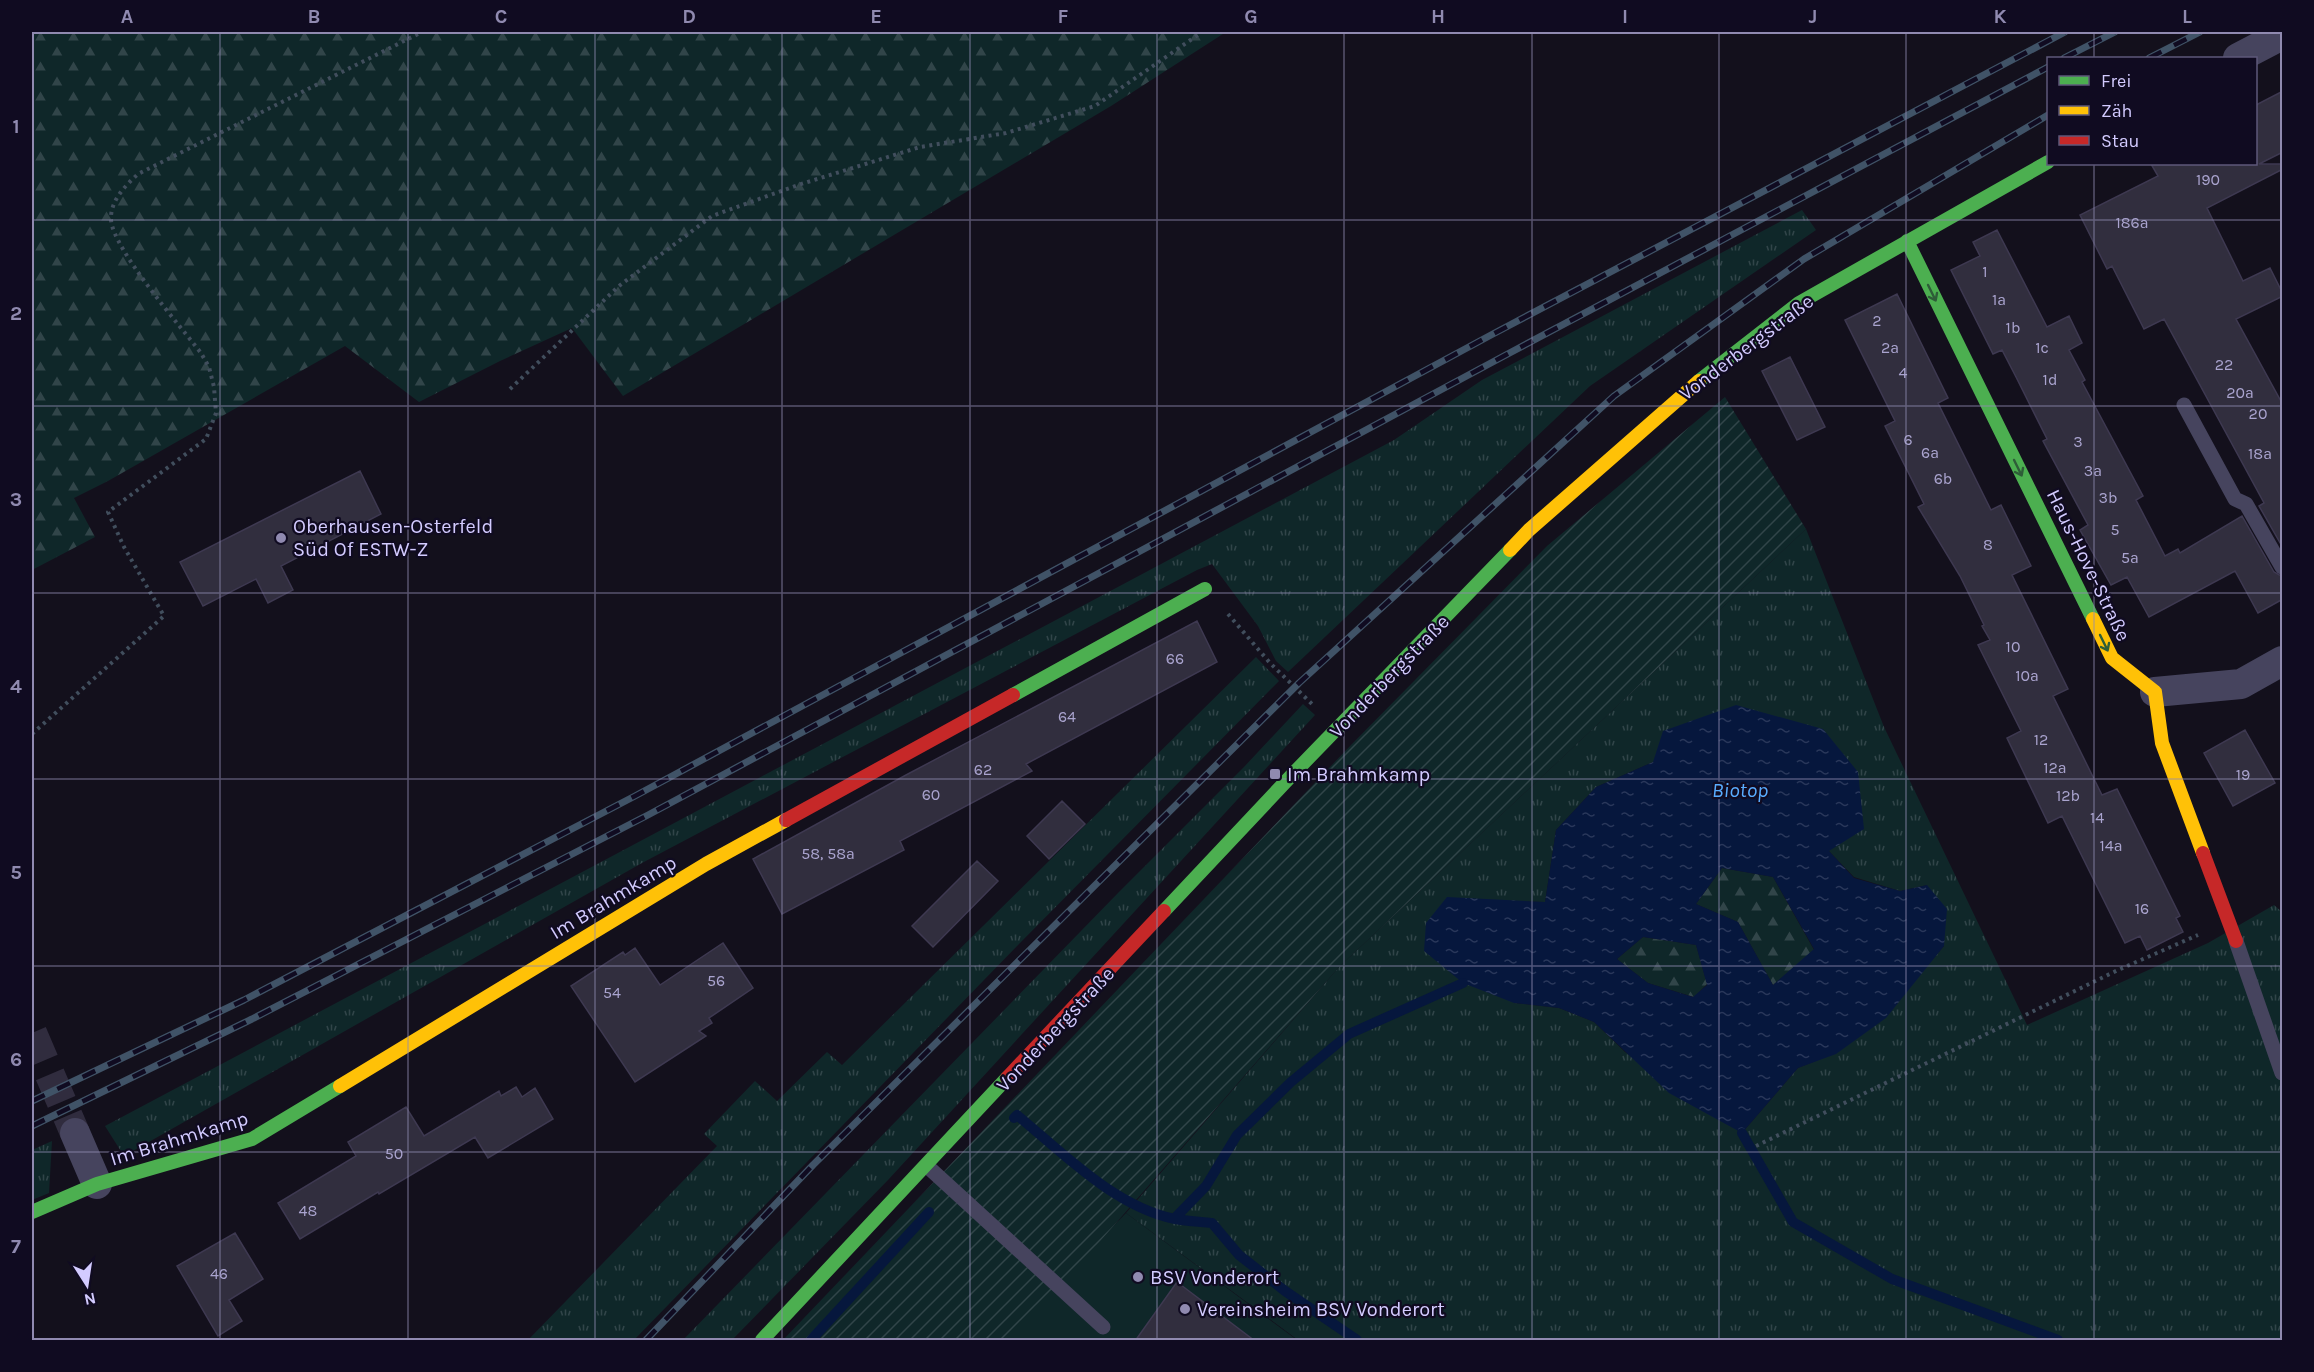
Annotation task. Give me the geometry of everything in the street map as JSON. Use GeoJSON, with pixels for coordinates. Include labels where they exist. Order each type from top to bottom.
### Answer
{"type":"FeatureCollection","features":[{"type":"Feature","properties":{"kind":"street"},"geometry":{"type":"LineString","coordinates":[[2240,57],[2283,35]]}},
{"type":"Feature","properties":{"kind":"street","name":"Vonderbergstraße"},"geometry":{"type":"LineString","coordinates":[[762,1341],[1291,776],[1529,530],[1712,369],[1798,303],[2047,163]]}},
{"type":"Feature","properties":{"kind":"street","name":"Haus-Hove-Straße"},"geometry":{"type":"LineString","coordinates":[[1906,241],[2112,658],[2155,692]]}},
{"type":"Feature","properties":{"kind":"street","name":"Im Brahmkamp"},"geometry":{"type":"LineString","coordinates":[[32,1212],[97,1184],[252,1139],[706,864],[1205,589]]}},
{"type":"Feature","properties":{"kind":"street"},"geometry":{"type":"LineString","coordinates":[[2236,941],[2162,743],[2155,692],[2241,684],[2283,661]]}},
{"type":"Feature","properties":{"kind":"street"},"geometry":{"type":"LineString","coordinates":[[75,1133],[97,1184]]}},
{"type":"Feature","properties":{"kind":"lane"},"geometry":{"type":"LineString","coordinates":[[2184,405],[2235,499],[2246,504],[2283,567]]}},
{"type":"Feature","properties":{"kind":"lane"},"geometry":{"type":"LineString","coordinates":[[2236,941],[2283,1074]]}},
{"type":"Feature","properties":{"kind":"lane"},"geometry":{"type":"LineString","coordinates":[[927,1166],[1103,1327]]}},
{"type":"Feature","properties":{"kind":"path"},"geometry":{"type":"LineString","coordinates":[[32,734],[164,616],[124,547],[108,512],[206,439],[216,413],[214,387],[209,367],[201,353],[132,264],[113,230],[111,219],[113,207],[122,190],[138,174],[422,32]]}},
{"type":"Feature","properties":{"kind":"path"},"geometry":{"type":"LineString","coordinates":[[510,389],[619,286],[712,216],[798,184],[920,147],[1006,133],[1095,106],[1202,32]]}},
{"type":"Feature","properties":{"kind":"path"},"geometry":{"type":"LineString","coordinates":[[1205,589],[1270,663],[1338,729]]}},
{"type":"Feature","properties":{"kind":"path"},"geometry":{"type":"LineString","coordinates":[[1756,1146],[2118,970],[2230,923]]}},
{"type":"Feature","properties":{"kind":"green space"},"geometry":{"type":"Polygon","coordinates":[[[32,32],[1226,32],[1111,106],[623,396],[572,328],[419,402],[345,346],[108,481],[74,498],[95,537],[32,570],[32,32]]]}},
{"type":"Feature","properties":{"kind":"green space"},"geometry":{"type":"Polygon","coordinates":[[[1802,210],[1816,230],[1590,386],[1288,672],[1276,661],[1258,626],[1212,564],[642,863],[124,1156],[105,1126],[1394,440],[1482,380],[1802,210]]]}},
{"type":"Feature","properties":{"kind":"green space"},"geometry":{"type":"Polygon","coordinates":[[[1725,397],[1806,529],[1339,967],[1062,1285],[1007,1340],[783,1340],[1351,745],[1547,546],[1725,397]]]}},
{"type":"Feature","properties":{"kind":"green space"},"geometry":{"type":"Polygon","coordinates":[[[1806,529],[1884,727],[2027,1025],[2208,943],[2274,905],[2282,912],[2282,1340],[1298,1340],[1126,1213],[1339,967],[1806,529]],[[1653,762],[1596,787],[1556,830],[1545,902],[1502,901],[1514,1003],[1559,1008],[1594,1022],[1625,1052],[1742,1133],[1798,1068],[1836,1053],[1918,977],[1944,946],[1927,885],[1900,891],[1854,877],[1829,851],[1653,762]]]}},
{"type":"Feature","properties":{"kind":"green space"},"geometry":{"type":"Polygon","coordinates":[[[1256,657],[1279,681],[1019,944],[634,1340],[528,1340],[717,1146],[704,1134],[755,1081],[777,1101],[827,1052],[842,1065],[1256,657]]]}},
{"type":"Feature","properties":{"kind":"green space"},"geometry":{"type":"Polygon","coordinates":[[[1303,704],[1315,715],[888,1180],[732,1340],[683,1340],[1118,893],[1244,767],[1303,704]]]}},
{"type":"Feature","properties":{"kind":"green space"},"geometry":{"type":"Polygon","coordinates":[[[1722,868],[1773,877],[1814,950],[1773,985],[1738,922],[1696,904],[1722,868]]]}},
{"type":"Feature","properties":{"kind":"green space"},"geometry":{"type":"Polygon","coordinates":[[[1643,937],[1696,945],[1707,984],[1694,997],[1648,983],[1617,959],[1643,937]]]}},
{"type":"Feature","properties":{"kind":"green space"},"geometry":{"type":"Polygon","coordinates":[[[52,1141],[49,1193],[32,1200],[32,1150],[52,1141]]]}},
{"type":"Feature","properties":{"kind":"green space","name":"BSV Vonderort"},"geometry":{"type":"Polygon","coordinates":[[[1126,1213],[1297,1340],[1002,1340],[1126,1213]]]}},
{"type":"Feature","properties":{"kind":"water","name":"Biotop"},"geometry":{"type":"Polygon","coordinates":[[[1736,705],[1823,729],[1858,772],[1864,829],[1829,851],[1854,878],[1900,891],[1927,885],[1947,909],[1944,946],[1886,1018],[1836,1054],[1798,1068],[1742,1133],[1669,1093],[1594,1022],[1559,1008],[1514,1003],[1463,983],[1424,951],[1426,923],[1447,897],[1545,902],[1556,830],[1596,787],[1653,762],[1663,731],[1736,705]],[[1722,868],[1696,904],[1738,922],[1773,985],[1814,949],[1773,877],[1722,868]],[[1643,937],[1617,959],[1648,983],[1693,997],[1707,985],[1696,945],[1643,937]]]}},
{"type":"Feature","properties":{"kind":"building"},"geometry":{"type":"Polygon","coordinates":[[[2283,91],[2283,152],[2259,164],[2283,164],[2283,169],[2207,208],[2243,281],[2270,268],[2283,294],[2236,319],[2283,405],[2283,548],[2259,506],[2264,503],[2164,319],[2144,329],[2112,266],[2107,269],[2080,215],[2158,176],[2152,165],[2257,165],[2257,104],[2283,91]]]}},
{"type":"Feature","properties":{"kind":"building"},"geometry":{"type":"Polygon","coordinates":[[[1997,230],[2047,327],[2069,316],[2082,343],[2069,350],[2085,380],[2082,382],[2143,496],[2136,500],[2165,556],[2178,549],[2180,553],[2242,516],[2274,572],[2283,577],[2283,599],[2258,613],[2235,571],[2149,617],[2127,577],[2111,585],[2080,530],[2088,525],[2043,441],[2047,439],[2016,377],[2002,350],[1993,354],[1951,270],[1980,256],[1973,242],[1997,230]]]}},
{"type":"Feature","properties":{"kind":"building"},"geometry":{"type":"Polygon","coordinates":[[[1897,294],[1948,398],[1938,403],[1991,510],[2001,505],[2031,566],[2012,575],[2068,689],[2053,696],[2102,795],[2117,789],[2180,916],[2176,918],[2183,932],[2147,950],[2140,936],[2125,943],[2062,816],[2048,823],[2007,738],[2021,731],[1978,645],[1990,640],[1982,626],[1984,625],[1960,576],[1918,507],[1924,504],[1885,426],[1895,421],[1845,320],[1897,294]]]}},
{"type":"Feature","properties":{"kind":"building"},"geometry":{"type":"Polygon","coordinates":[[[1790,357],[1825,427],[1797,440],[1762,371],[1790,357]]]}},
{"type":"Feature","properties":{"kind":"building","name":"Oberhausen-Osterfeld Süd Of ESTW-Z"},"geometry":{"type":"Polygon","coordinates":[[[360,471],[381,514],[281,566],[293,590],[268,603],[256,579],[203,606],[180,562],[360,471]]]}},
{"type":"Feature","properties":{"kind":"building"},"geometry":{"type":"Polygon","coordinates":[[[1197,621],[1217,662],[1026,764],[1032,771],[900,841],[904,850],[782,914],[753,859],[1197,621]]]}},
{"type":"Feature","properties":{"kind":"building"},"geometry":{"type":"Polygon","coordinates":[[[2245,730],[2275,783],[2233,806],[2204,753],[2245,730]]]}},
{"type":"Feature","properties":{"kind":"building"},"geometry":{"type":"Polygon","coordinates":[[[1062,801],[1085,824],[1049,859],[1027,836],[1062,801]]]}},
{"type":"Feature","properties":{"kind":"building"},"geometry":{"type":"Polygon","coordinates":[[[977,861],[998,881],[933,947],[912,926],[977,861]]]}},
{"type":"Feature","properties":{"kind":"building"},"geometry":{"type":"Polygon","coordinates":[[[723,943],[753,988],[709,1018],[712,1023],[699,1031],[706,1036],[635,1082],[571,986],[623,952],[625,955],[635,948],[660,985],[723,943]]]}},
{"type":"Feature","properties":{"kind":"building"},"geometry":{"type":"Polygon","coordinates":[[[516,1087],[522,1097],[535,1088],[553,1119],[488,1158],[475,1137],[300,1239],[278,1203],[356,1156],[348,1142],[406,1107],[424,1136],[499,1091],[501,1096],[516,1087]]]}},
{"type":"Feature","properties":{"kind":"building"},"geometry":{"type":"Polygon","coordinates":[[[235,1233],[263,1279],[229,1300],[242,1321],[218,1336],[177,1266],[235,1233]]]}},
{"type":"Feature","properties":{"kind":"building","name":"Vereinsheim BSV Vonderort"},"geometry":{"type":"Polygon","coordinates":[[[1177,1282],[1255,1341],[1135,1341],[1177,1282]]]}},
{"type":"Feature","properties":{"kind":"waterway"},"geometry":{"type":"LineString","coordinates":[[1174,1219],[1206,1186],[1237,1135],[1291,1082],[1349,1034],[1463,983]]}},
{"type":"Feature","properties":{"kind":"waterway"},"geometry":{"type":"LineString","coordinates":[[1014,1118],[1017,1115],[1091,1177],[1131,1203],[1153,1213],[1175,1219],[1212,1223],[1239,1255],[1285,1291],[1357,1340]]}},
{"type":"Feature","properties":{"kind":"waterway"},"geometry":{"type":"LineString","coordinates":[[1742,1133],[1793,1222],[1892,1279],[2058,1340]]}},
{"type":"Feature","properties":{"kind":"waterway"},"geometry":{"type":"LineString","coordinates":[[811,1340],[929,1212]]}},
{"type":"Feature","properties":{"kind":"tunnel"},"geometry":{"type":"LineString","coordinates":[[32,1033],[75,1133]]}},
{"type":"Feature","properties":{"kind":"railway"},"geometry":{"type":"LineString","coordinates":[[32,1101],[244,1000],[635,796],[1491,335],[2065,32]]}},
{"type":"Feature","properties":{"kind":"railway"},"geometry":{"type":"LineString","coordinates":[[2066,57],[2115,32]]}},
{"type":"Feature","properties":{"kind":"railway"},"geometry":{"type":"LineString","coordinates":[[2151,57],[2200,32]]}},
{"type":"Feature","properties":{"kind":"railway"},"geometry":{"type":"LineString","coordinates":[[32,1126],[252,1019],[648,815],[2047,68]]}},
{"type":"Feature","properties":{"kind":"railway"},"geometry":{"type":"LineString","coordinates":[[646,1340],[813,1165],[1299,683],[1614,396],[1804,259],[2047,116]]}},
{"type":"Feature","properties":{"kind":"traffic: fast"},"geometry":{"type":"LineString","coordinates":[[1699,381],[1799,303],[2047,163]]}},
{"type":"Feature","properties":{"kind":"traffic: fast"},"geometry":{"type":"LineString","coordinates":[[1907,241],[2093,619]]}},
{"type":"Feature","properties":{"kind":"traffic: fast"},"geometry":{"type":"LineString","coordinates":[[1164,911],[1510,550]]}},
{"type":"Feature","properties":{"kind":"traffic: fast"},"geometry":{"type":"LineString","coordinates":[[1013,695],[1205,589]]}},
{"type":"Feature","properties":{"kind":"traffic: fast"},"geometry":{"type":"LineString","coordinates":[[762,1340],[1007,1078]]}},
{"type":"Feature","properties":{"kind":"traffic: fast"},"geometry":{"type":"LineString","coordinates":[[32,1212],[97,1184],[252,1139],[340,1086]]}},
{"type":"Feature","properties":{"kind":"traffic: slow"},"geometry":{"type":"LineString","coordinates":[[1510,550],[1529,530],[1699,381]]}},
{"type":"Feature","properties":{"kind":"traffic: slow"},"geometry":{"type":"LineString","coordinates":[[2093,619],[2112,658],[2155,692],[2162,743],[2203,853]]}},
{"type":"Feature","properties":{"kind":"traffic: slow"},"geometry":{"type":"LineString","coordinates":[[340,1086],[706,864],[786,820]]}},
{"type":"Feature","properties":{"kind":"traffic: jam"},"geometry":{"type":"LineString","coordinates":[[786,820],[1013,695]]}},
{"type":"Feature","properties":{"kind":"traffic: jam"},"geometry":{"type":"LineString","coordinates":[[2203,853],[2236,941]]}},
{"type":"Feature","properties":{"kind":"traffic: jam"},"geometry":{"type":"LineString","coordinates":[[1007,1078],[1164,911]]}},
{"type":"Feature","properties":{"kind":"place","name":"Oberhausen-Osterfeld Süd Of ESTW-Z"},"geometry":{"type":"Point","coordinates":[281,538]}},
{"type":"Feature","properties":{"kind":"place","name":"Im Brahmkamp"},"geometry":{"type":"Point","coordinates":[1275,774]}},
{"type":"Feature","properties":{"kind":"place","name":"BSV Vonderort"},"geometry":{"type":"Point","coordinates":[1138,1277]}},
{"type":"Feature","properties":{"kind":"place","name":"Vereinsheim BSV Vonderort"},"geometry":{"type":"Point","coordinates":[1185,1309]}}]}
